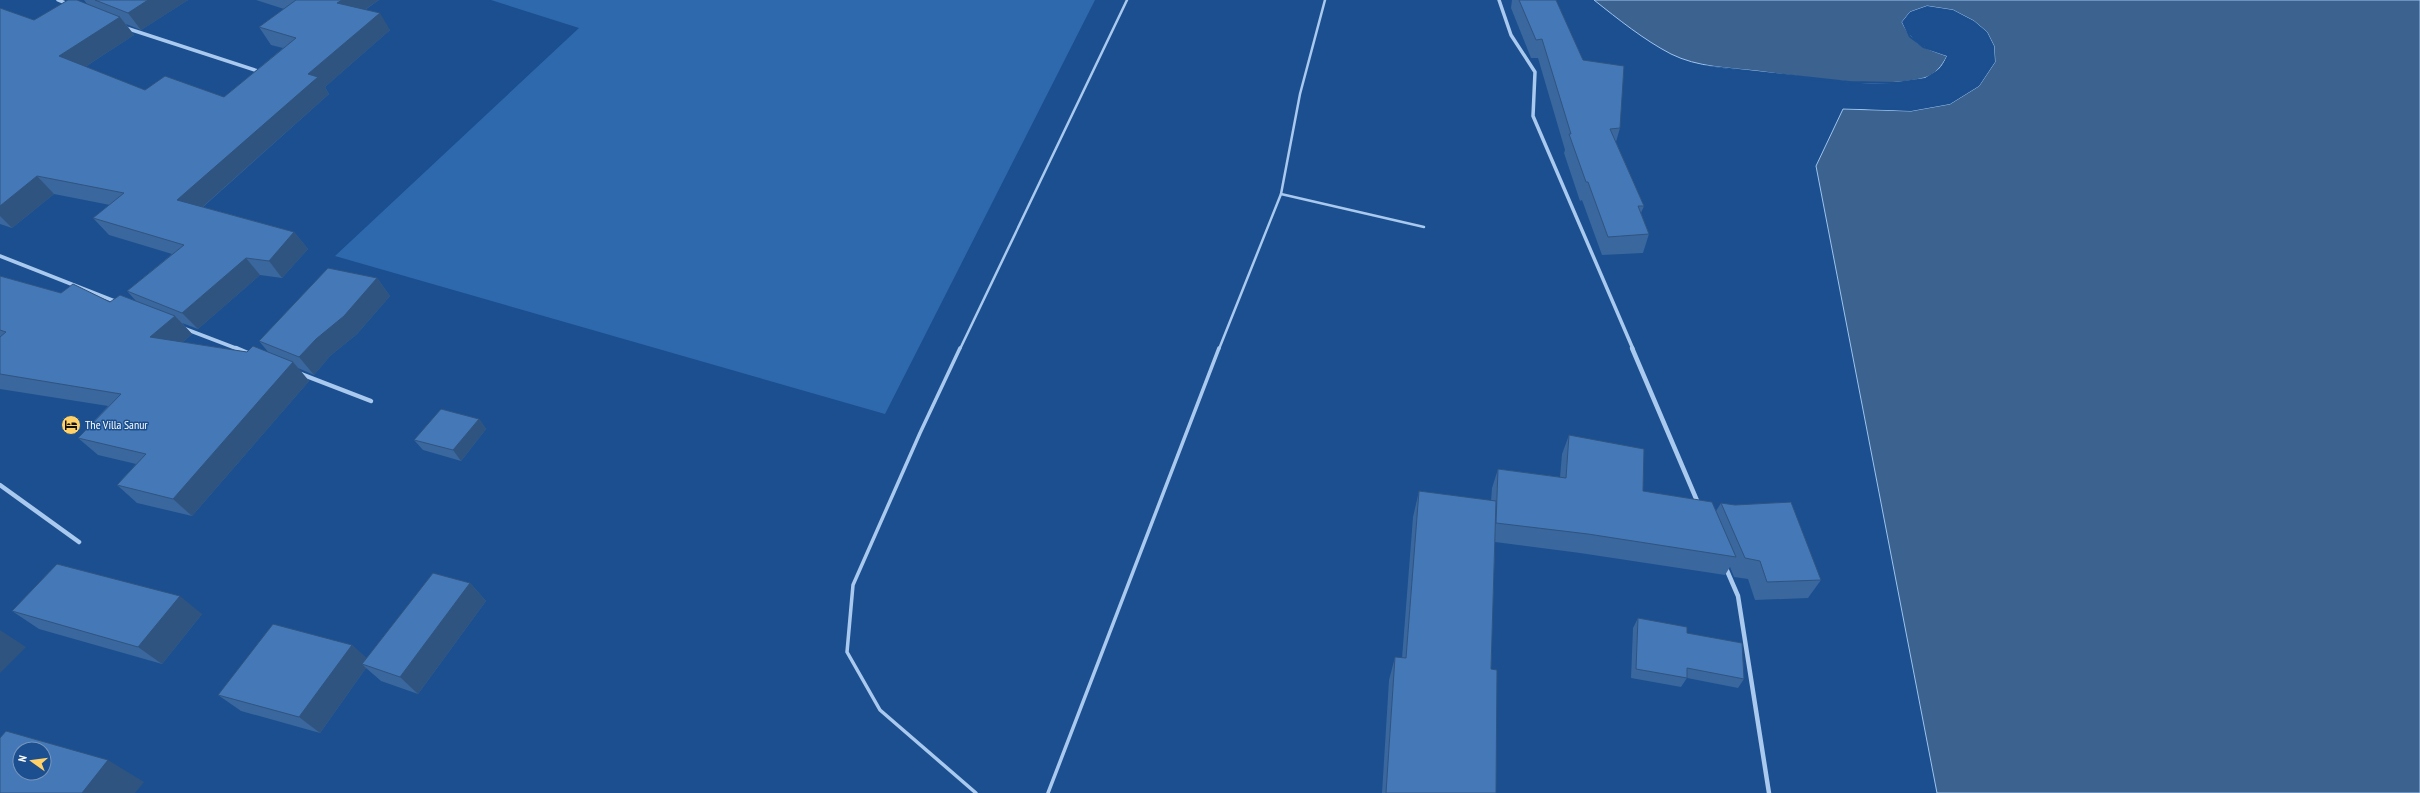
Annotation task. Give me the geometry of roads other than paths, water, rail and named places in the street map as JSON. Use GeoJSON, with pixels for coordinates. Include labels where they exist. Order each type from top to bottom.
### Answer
{"type":"FeatureCollection","features":[{"type":"Feature","properties":{"kind":"street"},"geometry":{"type":"LineString","coordinates":[[58,0],[72,6]]}},
{"type":"Feature","properties":{"kind":"street"},"geometry":{"type":"LineString","coordinates":[[1499,0],[1511,35],[1535,72],[1533,116],[1701,508]]}},
{"type":"Feature","properties":{"kind":"street"},"geometry":{"type":"LineString","coordinates":[[120,26],[269,74]]}},
{"type":"Feature","properties":{"kind":"street"},"geometry":{"type":"LineString","coordinates":[[0,256],[126,305]]}},
{"type":"Feature","properties":{"kind":"street"},"geometry":{"type":"LineString","coordinates":[[178,326],[252,355]]}},
{"type":"Feature","properties":{"kind":"street"},"geometry":{"type":"LineString","coordinates":[[297,372],[371,401]]}},
{"type":"Feature","properties":{"kind":"street"},"geometry":{"type":"LineString","coordinates":[[0,485],[79,542]]}},
{"type":"Feature","properties":{"kind":"street"},"geometry":{"type":"LineString","coordinates":[[1722,559],[1738,596],[1768,793]]}},
{"type":"Feature","properties":{"kind":"lane"},"geometry":{"type":"LineString","coordinates":[[976,793],[880,710],[847,652],[853,585],[920,433],[1127,0]]}},
{"type":"Feature","properties":{"kind":"lane"},"geometry":{"type":"LineString","coordinates":[[1048,793],[1179,450],[1281,194],[1300,94],[1325,0]]}},
{"type":"Feature","properties":{"kind":"lane"},"geometry":{"type":"LineString","coordinates":[[1281,194],[1424,227]]}},
{"type":"Feature","properties":{"kind":"place","name":"The Villa Sanur"},"geometry":{"type":"Point","coordinates":[71,425]}}]}
